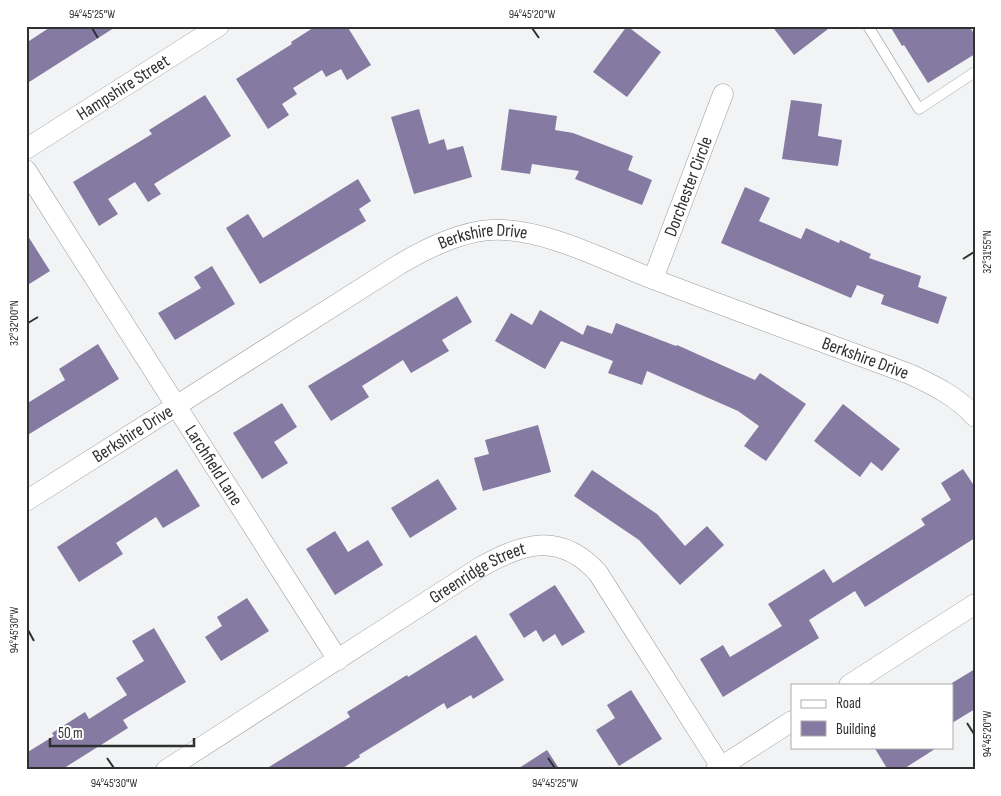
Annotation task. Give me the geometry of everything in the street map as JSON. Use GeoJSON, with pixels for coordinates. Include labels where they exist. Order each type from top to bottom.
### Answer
{"type":"FeatureCollection","features":[{"type":"Feature","properties":{"kind":"street","name":"Hampshire Street"},"geometry":{"type":"LineString","coordinates":[[26,149],[219,26]]}},
{"type":"Feature","properties":{"kind":"street","name":"Dorchester Circle"},"geometry":{"type":"LineString","coordinates":[[653,279],[723,94]]}},
{"type":"Feature","properties":{"kind":"street","name":"Larchfield Lane"},"geometry":{"type":"LineString","coordinates":[[26,170],[338,660]]}},
{"type":"Feature","properties":{"kind":"street","name":"Berkshire Drive"},"geometry":{"type":"LineString","coordinates":[[26,501],[400,264],[440,244],[481,232],[505,230],[549,239],[912,376],[947,394],[964,406],[975,417]]}},
{"type":"Feature","properties":{"kind":"street","name":"Greenridge Street"},"geometry":{"type":"LineString","coordinates":[[166,770],[496,558],[523,547],[540,545],[558,548],[578,555],[586,560],[598,573],[720,769]]}},
{"type":"Feature","properties":{"kind":"street"},"geometry":{"type":"LineString","coordinates":[[851,684],[975,604]]}},
{"type":"Feature","properties":{"kind":"street"},"geometry":{"type":"LineString","coordinates":[[720,769],[791,722]]}},
{"type":"Feature","properties":{"kind":"lane"},"geometry":{"type":"LineString","coordinates":[[868,26],[919,108],[975,72]]}},
{"type":"Feature","properties":{"kind":"building"},"geometry":{"type":"Polygon","coordinates":[[[52,26],[117,26],[26,84],[26,43],[52,26]]]}},
{"type":"Feature","properties":{"kind":"building"},"geometry":{"type":"Polygon","coordinates":[[[316,26],[347,26],[371,65],[347,80],[341,69],[326,77],[322,70],[293,88],[297,94],[282,104],[289,115],[268,129],[236,79],[292,44],[291,42],[316,26]]]}},
{"type":"Feature","properties":{"kind":"building"},"geometry":{"type":"Polygon","coordinates":[[[627,26],[661,52],[627,97],[593,72],[627,26]]]}},
{"type":"Feature","properties":{"kind":"building"},"geometry":{"type":"Polygon","coordinates":[[[772,26],[832,26],[794,55],[772,26]]]}},
{"type":"Feature","properties":{"kind":"building"},"geometry":{"type":"Polygon","coordinates":[[[890,26],[969,26],[975,35],[975,54],[928,83],[890,26]]]}},
{"type":"Feature","properties":{"kind":"building"},"geometry":{"type":"Polygon","coordinates":[[[205,95],[231,136],[154,184],[161,194],[148,202],[135,182],[108,199],[118,214],[99,226],[73,182],[152,134],[149,130],[205,95]]]}},
{"type":"Feature","properties":{"kind":"building"},"geometry":{"type":"Polygon","coordinates":[[[791,100],[822,104],[818,136],[842,140],[838,166],[782,159],[791,100]]]}},
{"type":"Feature","properties":{"kind":"building"},"geometry":{"type":"Polygon","coordinates":[[[419,109],[429,144],[444,139],[447,150],[463,146],[472,177],[414,194],[391,117],[419,109]]]}},
{"type":"Feature","properties":{"kind":"building"},"geometry":{"type":"Polygon","coordinates":[[[509,109],[557,116],[555,130],[573,133],[633,156],[628,170],[652,180],[642,205],[575,179],[579,171],[532,164],[530,174],[501,170],[509,109]]]}},
{"type":"Feature","properties":{"kind":"building"},"geometry":{"type":"Polygon","coordinates":[[[358,179],[371,201],[359,209],[366,221],[260,284],[226,228],[248,214],[263,238],[358,179]]]}},
{"type":"Feature","properties":{"kind":"building"},"geometry":{"type":"Polygon","coordinates":[[[745,187],[770,198],[759,221],[801,239],[806,228],[839,243],[840,240],[871,254],[869,258],[921,276],[918,287],[947,297],[938,324],[881,304],[884,295],[857,285],[851,298],[721,243],[745,187]]]}},
{"type":"Feature","properties":{"kind":"building"},"geometry":{"type":"Polygon","coordinates":[[[26,233],[50,271],[26,286],[26,233]]]}},
{"type":"Feature","properties":{"kind":"building"},"geometry":{"type":"Polygon","coordinates":[[[212,266],[235,304],[175,340],[158,313],[201,288],[194,277],[212,266]]]}},
{"type":"Feature","properties":{"kind":"building"},"geometry":{"type":"Polygon","coordinates":[[[457,296],[472,322],[442,340],[449,351],[411,373],[403,360],[362,386],[369,397],[331,421],[308,386],[457,296]]]}},
{"type":"Feature","properties":{"kind":"building"},"geometry":{"type":"Polygon","coordinates":[[[540,310],[583,335],[587,325],[612,334],[616,323],[677,345],[755,380],[760,373],[806,404],[766,461],[744,446],[759,426],[738,411],[647,371],[642,385],[608,373],[613,361],[561,341],[545,369],[495,341],[511,313],[532,325],[540,310]]]}},
{"type":"Feature","properties":{"kind":"building"},"geometry":{"type":"Polygon","coordinates":[[[98,344],[119,379],[26,436],[26,404],[65,380],[59,369],[98,344]]]}},
{"type":"Feature","properties":{"kind":"building"},"geometry":{"type":"Polygon","coordinates":[[[282,403],[297,427],[274,442],[288,463],[262,479],[233,433],[282,403]]]}},
{"type":"Feature","properties":{"kind":"building"},"geometry":{"type":"Polygon","coordinates":[[[843,404],[900,449],[882,471],[871,462],[860,477],[814,441],[843,404]]]}},
{"type":"Feature","properties":{"kind":"building"},"geometry":{"type":"Polygon","coordinates":[[[538,425],[551,472],[483,491],[474,458],[489,454],[485,440],[538,425]]]}},
{"type":"Feature","properties":{"kind":"building"},"geometry":{"type":"Polygon","coordinates":[[[177,469],[200,506],[163,528],[156,517],[116,543],[123,554],[79,582],[57,547],[177,469]]]}},
{"type":"Feature","properties":{"kind":"building"},"geometry":{"type":"Polygon","coordinates":[[[963,469],[975,487],[975,538],[865,607],[855,591],[809,620],[819,638],[723,697],[700,659],[723,645],[730,657],[782,626],[768,604],[824,569],[833,583],[925,525],[921,519],[951,500],[941,483],[963,469]]]}},
{"type":"Feature","properties":{"kind":"building"},"geometry":{"type":"Polygon","coordinates":[[[592,470],[657,514],[685,546],[707,526],[724,545],[680,585],[639,540],[574,496],[592,470]]]}},
{"type":"Feature","properties":{"kind":"building"},"geometry":{"type":"Polygon","coordinates":[[[438,479],[457,509],[410,538],[391,508],[438,479]]]}},
{"type":"Feature","properties":{"kind":"building"},"geometry":{"type":"Polygon","coordinates":[[[335,531],[348,552],[368,540],[383,565],[335,595],[306,549],[335,531]]]}},
{"type":"Feature","properties":{"kind":"building"},"geometry":{"type":"Polygon","coordinates":[[[555,585],[585,632],[562,646],[555,634],[543,642],[536,630],[524,638],[509,614],[555,585]]]}},
{"type":"Feature","properties":{"kind":"building"},"geometry":{"type":"Polygon","coordinates":[[[247,598],[269,631],[221,661],[205,637],[222,626],[217,617],[247,598]]]}},
{"type":"Feature","properties":{"kind":"building"},"geometry":{"type":"Polygon","coordinates":[[[154,628],[186,682],[123,720],[128,728],[61,770],[26,770],[26,753],[54,736],[52,733],[85,712],[89,719],[127,695],[116,678],[144,661],[132,641],[154,628]]]}},
{"type":"Feature","properties":{"kind":"building"},"geometry":{"type":"Polygon","coordinates":[[[476,635],[504,680],[473,699],[471,695],[447,709],[444,703],[359,755],[360,757],[340,770],[264,770],[350,717],[347,712],[476,635]]]}},
{"type":"Feature","properties":{"kind":"building"},"geometry":{"type":"Polygon","coordinates":[[[975,669],[975,709],[954,722],[954,684],[952,683],[975,669]]]}},
{"type":"Feature","properties":{"kind":"building"},"geometry":{"type":"Polygon","coordinates":[[[631,690],[662,739],[619,766],[596,730],[615,718],[607,705],[631,690]]]}},
{"type":"Feature","properties":{"kind":"building"},"geometry":{"type":"Polygon","coordinates":[[[875,748],[936,748],[902,770],[888,770],[875,748]]]}},
{"type":"Feature","properties":{"kind":"building"},"geometry":{"type":"Polygon","coordinates":[[[547,750],[560,770],[516,770],[547,750]]]}}]}
